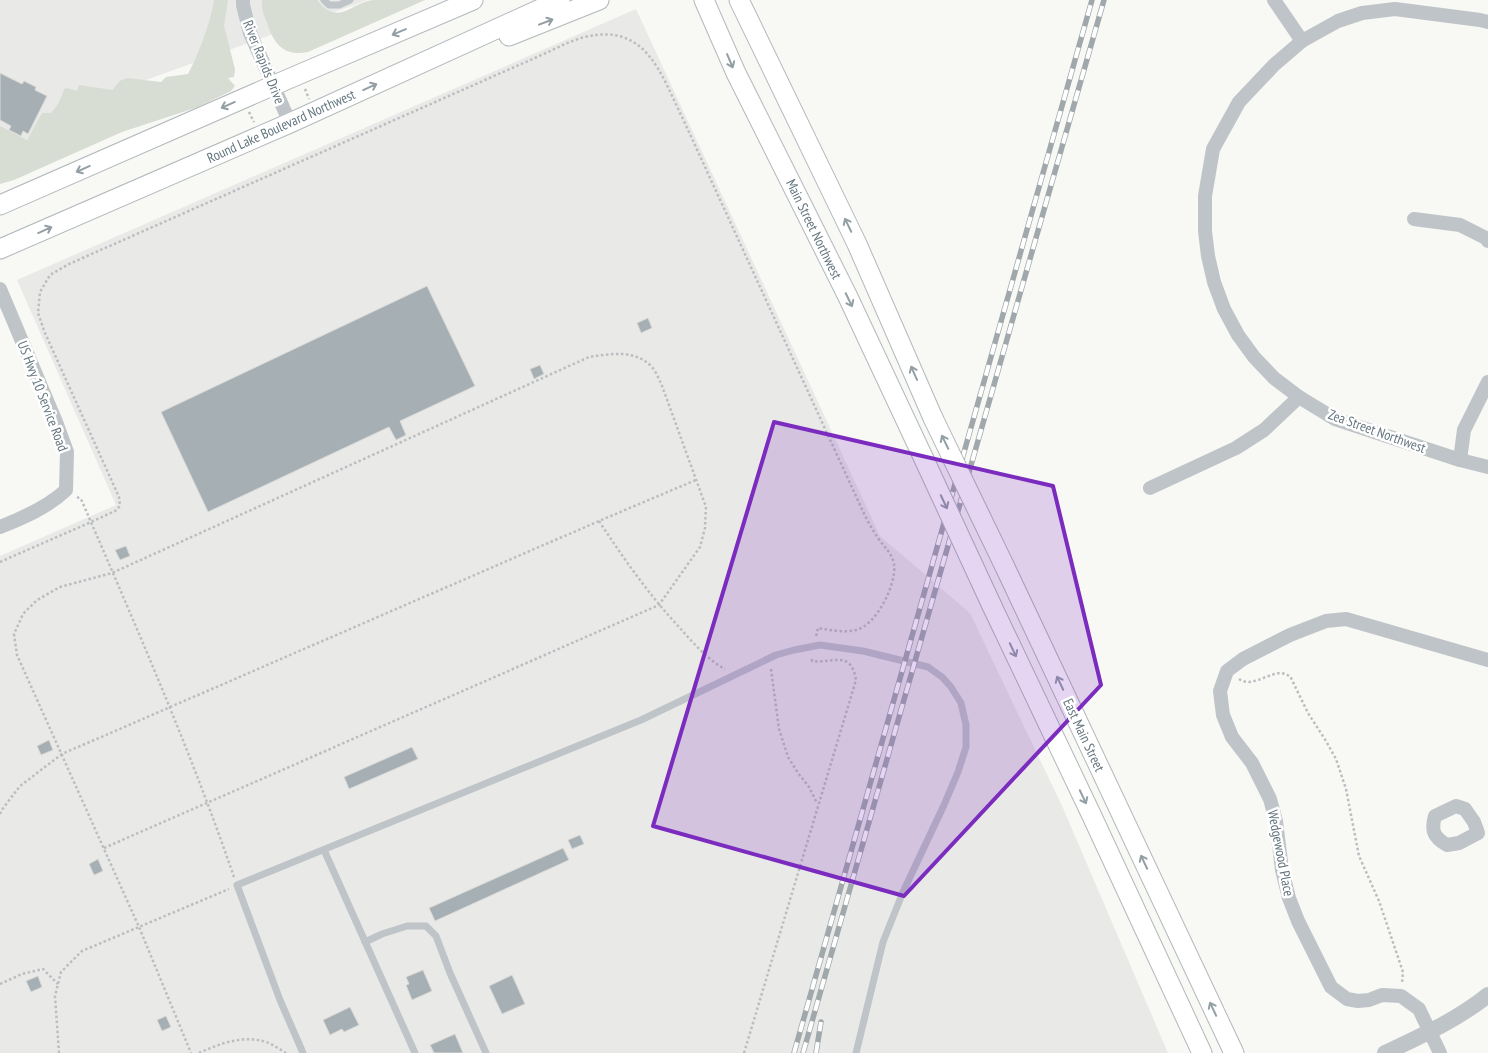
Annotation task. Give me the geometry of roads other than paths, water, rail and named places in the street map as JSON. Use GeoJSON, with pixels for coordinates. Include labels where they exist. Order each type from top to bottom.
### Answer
{"type":"FeatureCollection","features":[{"type":"Feature","properties":{"kind":"main road"},"geometry":{"type":"LineString","coordinates":[[0,205],[473,0]]}},
{"type":"Feature","properties":{"kind":"main road","name":"Round Lake Boulevard Northwest"},"geometry":{"type":"LineString","coordinates":[[0,249],[290,123],[560,0]]}},
{"type":"Feature","properties":{"kind":"main road"},"geometry":{"type":"LineString","coordinates":[[466,44],[502,39],[599,0]]}},
{"type":"Feature","properties":{"kind":"main road"},"geometry":{"type":"LineString","coordinates":[[689,0],[708,30],[722,40]]}},
{"type":"Feature","properties":{"kind":"main road","name":"Main Street Northwest"},"geometry":{"type":"LineString","coordinates":[[704,0],[736,74],[848,297],[924,457]]}},
{"type":"Feature","properties":{"kind":"main road","name":"East Main Street"},"geometry":{"type":"LineString","coordinates":[[739,0],[857,244],[933,418],[1234,1053]]}},
{"type":"Feature","properties":{"kind":"main road","name":"East Main Street"},"geometry":{"type":"LineString","coordinates":[[924,457],[1202,1053]]}},
{"type":"Feature","properties":{"kind":"street","name":"River Rapids Drive"},"geometry":{"type":"LineString","coordinates":[[243,0],[250,33],[290,123]]}},
{"type":"Feature","properties":{"kind":"street"},"geometry":{"type":"LineString","coordinates":[[1274,0],[1302,41]]}},
{"type":"Feature","properties":{"kind":"street","name":"Zea Street Northwest"},"geometry":{"type":"LineString","coordinates":[[1488,22],[1395,9],[1362,13],[1338,22],[1302,41],[1274,65],[1239,102],[1214,149],[1205,196],[1205,231],[1208,256],[1214,282],[1224,309],[1238,335],[1254,357],[1274,378],[1299,398],[1335,418],[1460,460],[1488,467]]}},
{"type":"Feature","properties":{"kind":"street"},"geometry":{"type":"LineString","coordinates":[[1414,219],[1460,225],[1486,238],[1488,241]]}},
{"type":"Feature","properties":{"kind":"street","name":"US Hwy 10 Service Road"},"geometry":{"type":"LineString","coordinates":[[0,289],[67,452],[66,490],[56,500],[0,527]]}},
{"type":"Feature","properties":{"kind":"street"},"geometry":{"type":"LineString","coordinates":[[1460,460],[1464,430],[1488,382]]}},
{"type":"Feature","properties":{"kind":"street"},"geometry":{"type":"LineString","coordinates":[[1150,488],[1236,448],[1264,430],[1299,398]]}},
{"type":"Feature","properties":{"kind":"street","name":"Wedgewood Place"},"geometry":{"type":"LineString","coordinates":[[1430,1032],[1419,1009],[1401,996],[1382,995],[1369,1000],[1358,1001],[1347,999],[1331,987],[1298,921],[1286,890],[1276,821],[1270,799],[1252,763],[1232,737],[1223,715],[1220,691],[1227,671],[1243,659],[1290,635],[1326,621],[1346,619],[1488,660]]}},
{"type":"Feature","properties":{"kind":"street"},"geometry":{"type":"LineString","coordinates":[[1385,1053],[1430,1032],[1466,1012],[1488,995]]}},
{"type":"Feature","properties":{"kind":"street"},"geometry":{"type":"LineString","coordinates":[[1430,1032],[1440,1053]]}},
{"type":"Feature","properties":{"kind":"lane"},"geometry":{"type":"LineString","coordinates":[[324,0],[328,5],[339,5],[350,0]]}},
{"type":"Feature","properties":{"kind":"lane"},"geometry":{"type":"LineString","coordinates":[[303,1053],[280,1000],[237,885],[641,720],[770,658],[794,650],[820,645],[863,651],[928,668],[942,677],[951,687],[961,704],[966,724],[966,747],[958,772],[903,892],[883,942],[856,1053]]}},
{"type":"Feature","properties":{"kind":"lane"},"geometry":{"type":"LineString","coordinates":[[324,850],[415,1053]]}},
{"type":"Feature","properties":{"kind":"lane"},"geometry":{"type":"LineString","coordinates":[[365,942],[407,926],[426,926],[436,936],[450,973],[486,1053]]}},
{"type":"Feature","properties":{"kind":"railway"},"geometry":{"type":"LineString","coordinates":[[794,1053],[1092,0]]}},
{"type":"Feature","properties":{"kind":"railway"},"geometry":{"type":"LineString","coordinates":[[803,1053],[1104,0]]}},
{"type":"Feature","properties":{"kind":"railway"},"geometry":{"type":"LineString","coordinates":[[816,1053],[821,1022]]}}]}
